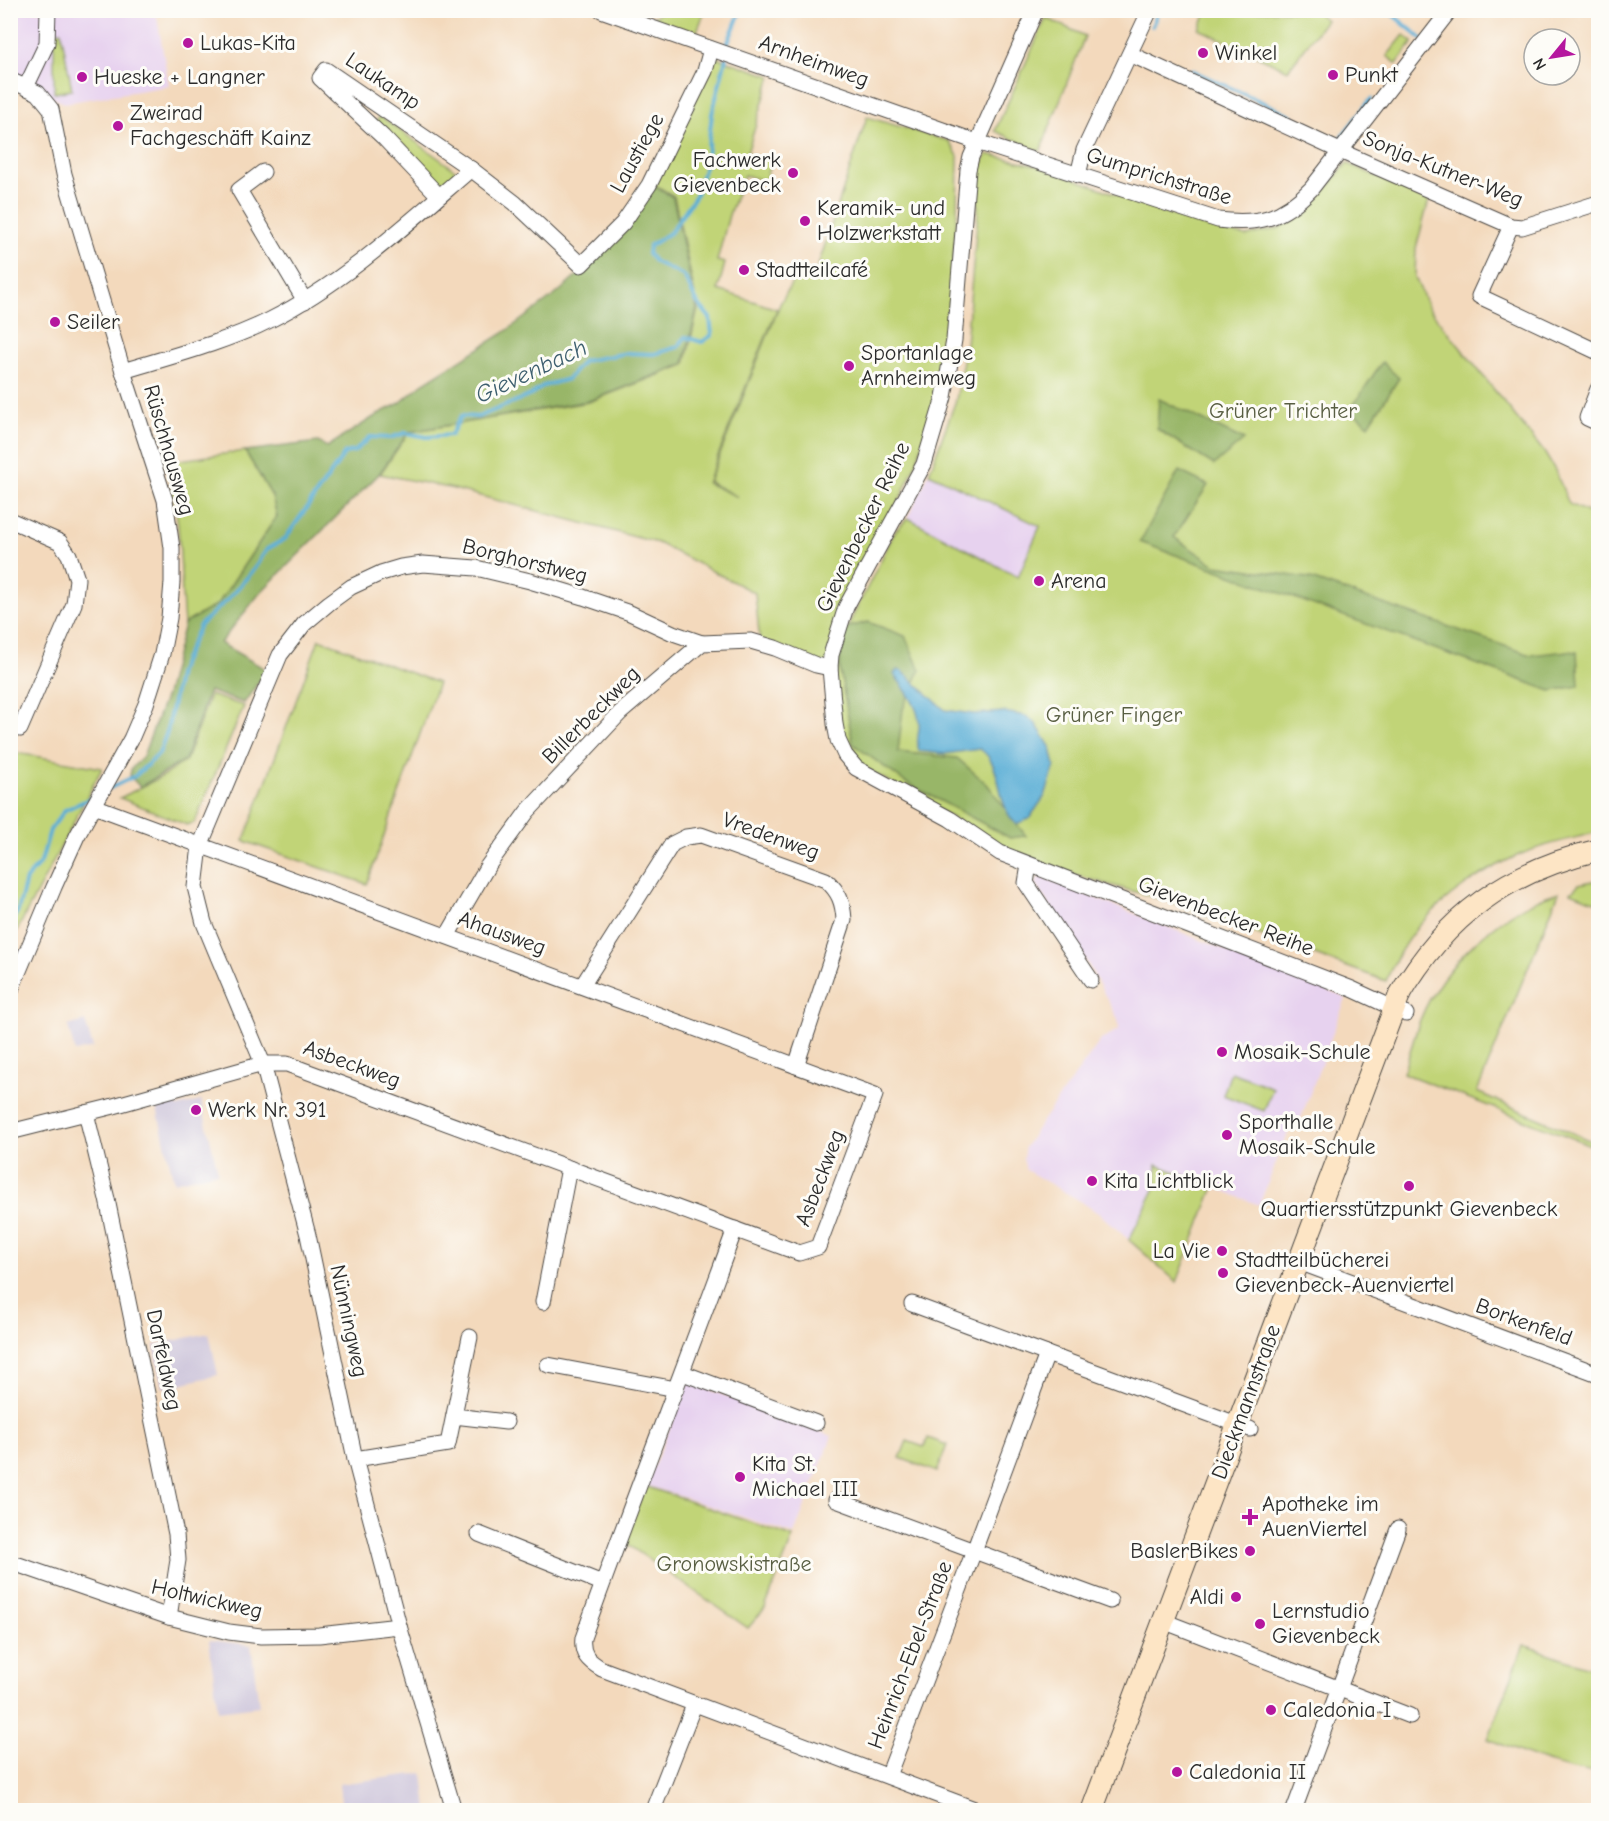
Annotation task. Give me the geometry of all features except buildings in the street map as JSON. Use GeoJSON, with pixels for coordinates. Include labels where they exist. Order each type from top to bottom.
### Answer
{"type":"FeatureCollection","features":[{"type":"Feature","properties":{"kind":"street"},"geometry":{"type":"LineString","coordinates":[[26,87],[47,43],[48,10]]}},
{"type":"Feature","properties":{"kind":"street","name":"Arnheimweg"},"geometry":{"type":"LineString","coordinates":[[601,10],[977,142]]}},
{"type":"Feature","properties":{"kind":"street","name":"Gievenbecker Reihe"},"geometry":{"type":"LineString","coordinates":[[1036,10],[977,142],[968,170],[954,340],[944,397],[924,464],[846,607],[836,634],[830,668],[838,740],[844,754],[856,768],[950,819],[1000,853],[1341,985],[1400,1011]]}},
{"type":"Feature","properties":{"kind":"street"},"geometry":{"type":"LineString","coordinates":[[1078,175],[1084,150],[1150,10]]}},
{"type":"Feature","properties":{"kind":"street","name":"Gumprichstraße"},"geometry":{"type":"LineString","coordinates":[[977,142],[1218,220],[1239,223],[1258,222],[1277,216],[1296,204],[1450,10]]}},
{"type":"Feature","properties":{"kind":"street","name":"Laustiege"},"geometry":{"type":"LineString","coordinates":[[581,266],[623,223],[650,185],[713,49]]}},
{"type":"Feature","properties":{"kind":"street","name":"Sonja-Kutner-Weg"},"geometry":{"type":"LineString","coordinates":[[1130,54],[1340,151],[1511,226],[1522,227],[1599,203]]}},
{"type":"Feature","properties":{"kind":"street","name":"Laukamp"},"geometry":{"type":"LineString","coordinates":[[439,196],[383,137],[320,78],[326,70],[471,169],[515,204],[581,266]]}},
{"type":"Feature","properties":{"kind":"street","name":"Rüschhausweg"},"geometry":{"type":"LineString","coordinates":[[10,80],[38,93],[51,109],[64,174],[123,371],[165,500],[172,548],[169,618],[153,684],[131,739],[77,836],[11,990]]}},
{"type":"Feature","properties":{"kind":"street"},"geometry":{"type":"LineString","coordinates":[[123,371],[238,333],[268,321],[305,301],[368,256],[471,169]]}},
{"type":"Feature","properties":{"kind":"street"},"geometry":{"type":"LineString","coordinates":[[263,172],[239,190],[305,301]]}},
{"type":"Feature","properties":{"kind":"street"},"geometry":{"type":"LineString","coordinates":[[1511,226],[1479,296],[1599,352]]}},
{"type":"Feature","properties":{"kind":"street"},"geometry":{"type":"LineString","coordinates":[[1599,389],[1587,418],[1599,423]]}},
{"type":"Feature","properties":{"kind":"street"},"geometry":{"type":"LineString","coordinates":[[10,520],[60,542],[69,555],[77,579],[74,604],[20,729]]}},
{"type":"Feature","properties":{"kind":"street","name":"Borghorstweg"},"geometry":{"type":"LineString","coordinates":[[200,846],[280,655],[304,624],[329,603],[351,587],[381,573],[423,564],[476,568],[582,597],[630,613],[673,633],[702,643]]}},
{"type":"Feature","properties":{"kind":"street"},"geometry":{"type":"LineString","coordinates":[[702,643],[751,641],[830,668]]}},
{"type":"Feature","properties":{"kind":"street","name":"Billerbeckweg"},"geometry":{"type":"LineString","coordinates":[[447,936],[487,867],[527,812],[620,713],[702,643]]}},
{"type":"Feature","properties":{"kind":"street","name":"Ahausweg"},"geometry":{"type":"LineString","coordinates":[[94,806],[875,1095],[869,1113]]}},
{"type":"Feature","properties":{"kind":"street","name":"Vredenweg"},"geometry":{"type":"LineString","coordinates":[[582,986],[672,844],[686,837],[701,835],[826,880],[836,890],[843,903],[844,920],[796,1066]]}},
{"type":"Feature","properties":{"kind":"street","name":"Nünningweg"},"geometry":{"type":"LineString","coordinates":[[200,846],[195,887],[204,923],[263,1064],[308,1235],[355,1460],[399,1626],[454,1810]]}},
{"type":"Feature","properties":{"kind":"street","name":"Dieckmannstraße"},"geometry":{"type":"LineString","coordinates":[[1106,1810],[1170,1624],[1400,1011],[1408,981],[1432,947],[1475,905],[1503,886],[1537,869],[1599,850]]}},
{"type":"Feature","properties":{"kind":"street","name":"Dieckmannstraße"},"geometry":{"type":"LineString","coordinates":[[1400,1011],[1443,954],[1487,912],[1516,893],[1542,880],[1599,863]]}},
{"type":"Feature","properties":{"kind":"street"},"geometry":{"type":"LineString","coordinates":[[1029,865],[1026,883],[1091,980]]}},
{"type":"Feature","properties":{"kind":"street","name":"Asbeckweg"},"geometry":{"type":"LineString","coordinates":[[10,1132],[263,1064],[287,1064],[799,1253],[818,1247],[869,1113]]}},
{"type":"Feature","properties":{"kind":"street","name":"Darfeldweg"},"geometry":{"type":"LineString","coordinates":[[86,1113],[107,1199],[176,1534],[178,1560],[169,1617]]}},
{"type":"Feature","properties":{"kind":"street"},"geometry":{"type":"LineString","coordinates":[[543,1302],[569,1168]]}},
{"type":"Feature","properties":{"kind":"street"},"geometry":{"type":"LineString","coordinates":[[735,1229],[683,1373],[637,1486],[602,1583],[583,1638],[584,1656],[592,1664],[602,1669],[977,1810]]}},
{"type":"Feature","properties":{"kind":"street","name":"Borkenfeld"},"geometry":{"type":"LineString","coordinates":[[1304,1264],[1599,1374]]}},
{"type":"Feature","properties":{"kind":"street"},"geometry":{"type":"LineString","coordinates":[[912,1304],[1244,1427]]}},
{"type":"Feature","properties":{"kind":"street"},"geometry":{"type":"LineString","coordinates":[[355,1460],[448,1444],[470,1337]]}},
{"type":"Feature","properties":{"kind":"street","name":"Heinrich-Ebel-Straße"},"geometry":{"type":"LineString","coordinates":[[888,1776],[1047,1354]]}},
{"type":"Feature","properties":{"kind":"street"},"geometry":{"type":"LineString","coordinates":[[548,1365],[676,1389]]}},
{"type":"Feature","properties":{"kind":"street"},"geometry":{"type":"LineString","coordinates":[[683,1373],[816,1423]]}},
{"type":"Feature","properties":{"kind":"street"},"geometry":{"type":"LineString","coordinates":[[454,1416],[506,1422]]}},
{"type":"Feature","properties":{"kind":"street","name":"Heinrich-Ebel-Straße"},"geometry":{"type":"LineString","coordinates":[[836,1500],[1110,1601]]}},
{"type":"Feature","properties":{"kind":"street"},"geometry":{"type":"LineString","coordinates":[[1294,1810],[1398,1529]]}},
{"type":"Feature","properties":{"kind":"street"},"geometry":{"type":"LineString","coordinates":[[479,1534],[602,1583]]}},
{"type":"Feature","properties":{"kind":"street","name":"Holtwickweg"},"geometry":{"type":"LineString","coordinates":[[10,1566],[19,1565],[169,1617],[229,1632],[261,1636],[319,1635],[399,1626]]}},
{"type":"Feature","properties":{"kind":"street"},"geometry":{"type":"LineString","coordinates":[[1170,1624],[1410,1716]]}},
{"type":"Feature","properties":{"kind":"street","name":"Dieckmannstraße"},"geometry":{"type":"LineString","coordinates":[[1092,1810],[1170,1624]]}},
{"type":"Feature","properties":{"kind":"street"},"geometry":{"type":"LineString","coordinates":[[654,1810],[694,1705]]}},
{"type":"Feature","properties":{"kind":"shaded area"},"geometry":{"type":"Polygon","coordinates":[[[11,11],[156,11],[169,86],[64,103],[11,77],[11,11]]]}},
{"type":"Feature","properties":{"kind":"shaded area"},"geometry":{"type":"Polygon","coordinates":[[[929,473],[1040,525],[1019,577],[908,518],[929,473]]]}},
{"type":"Feature","properties":{"kind":"shaded area","name":"Mosaik-Schule"},"geometry":{"type":"Polygon","coordinates":[[[1040,876],[1346,998],[1299,1123],[1293,1121],[1259,1205],[1157,1165],[1156,1186],[1129,1240],[1101,1215],[1026,1170],[1023,1158],[1025,1147],[1042,1121],[1101,1040],[1119,1029],[1118,1019],[1083,955],[1035,884],[1040,876]]]}},
{"type":"Feature","properties":{"kind":"shaded area"},"geometry":{"type":"Polygon","coordinates":[[[85,1021],[93,1048],[75,1052],[68,1026],[85,1021]]]}},
{"type":"Feature","properties":{"kind":"shaded area"},"geometry":{"type":"Polygon","coordinates":[[[175,1099],[177,1107],[201,1101],[218,1172],[174,1182],[156,1104],[175,1099]]]}},
{"type":"Feature","properties":{"kind":"shaded area"},"geometry":{"type":"Polygon","coordinates":[[[209,1333],[218,1375],[163,1388],[154,1345],[209,1333]]]}},
{"type":"Feature","properties":{"kind":"shaded area"},"geometry":{"type":"Polygon","coordinates":[[[689,1382],[832,1436],[794,1534],[646,1485],[689,1382]]]}},
{"type":"Feature","properties":{"kind":"shaded area"},"geometry":{"type":"Polygon","coordinates":[[[209,1640],[251,1645],[259,1706],[218,1711],[209,1640]]]}},
{"type":"Feature","properties":{"kind":"shaded area"},"geometry":{"type":"Polygon","coordinates":[[[423,1773],[427,1810],[342,1810],[339,1784],[423,1773]]]}},
{"type":"Feature","properties":{"kind":"green space"},"geometry":{"type":"Polygon","coordinates":[[[663,11],[705,11],[695,36],[649,20],[663,11]]]}},
{"type":"Feature","properties":{"kind":"green space"},"geometry":{"type":"Polygon","coordinates":[[[1207,11],[1314,11],[1326,20],[1288,70],[1199,29],[1207,11]]]}},
{"type":"Feature","properties":{"kind":"green space"},"geometry":{"type":"Polygon","coordinates":[[[1046,18],[1085,36],[1040,152],[995,131],[1046,18]]]}},
{"type":"Feature","properties":{"kind":"green space"},"geometry":{"type":"Polygon","coordinates":[[[61,31],[72,90],[54,93],[54,32],[61,31]]]}},
{"type":"Feature","properties":{"kind":"green space"},"geometry":{"type":"Polygon","coordinates":[[[1404,35],[1413,42],[1397,64],[1387,56],[1404,35]]]}},
{"type":"Feature","properties":{"kind":"green space"},"geometry":{"type":"Polygon","coordinates":[[[707,54],[771,76],[747,153],[771,161],[765,181],[744,175],[729,215],[717,261],[725,263],[718,290],[777,309],[707,483],[738,497],[709,482],[780,304],[796,275],[813,281],[867,117],[949,141],[958,156],[957,212],[947,338],[937,393],[917,461],[824,669],[760,643],[755,593],[658,543],[454,489],[380,474],[409,432],[589,402],[685,365],[698,309],[674,196],[655,185],[707,54]]]}},
{"type":"Feature","properties":{"kind":"green space"},"geometry":{"type":"Polygon","coordinates":[[[380,116],[459,173],[440,189],[375,123],[380,116]]]}},
{"type":"Feature","properties":{"kind":"green space"},"geometry":{"type":"Polygon","coordinates":[[[987,154],[1040,166],[1206,227],[1246,236],[1279,228],[1308,210],[1347,163],[1429,200],[1416,248],[1415,277],[1428,307],[1544,452],[1555,470],[1569,504],[1598,517],[1598,739],[1595,747],[1598,749],[1598,832],[1529,851],[1492,868],[1465,885],[1429,915],[1414,932],[1400,952],[1386,981],[1167,901],[1029,862],[860,765],[842,743],[832,674],[850,622],[896,530],[908,518],[1018,577],[1040,526],[929,473],[956,400],[966,344],[978,211],[978,173],[987,154]]]}},
{"type":"Feature","properties":{"kind":"green space"},"geometry":{"type":"Polygon","coordinates":[[[654,186],[673,197],[697,309],[684,364],[589,401],[409,432],[379,474],[260,593],[220,643],[267,670],[244,703],[209,691],[185,760],[140,787],[130,776],[131,769],[143,756],[166,695],[184,624],[218,604],[277,516],[272,496],[245,451],[318,442],[327,447],[400,403],[422,384],[502,334],[555,295],[585,269],[654,186]]]}},
{"type":"Feature","properties":{"kind":"green space"},"geometry":{"type":"Polygon","coordinates":[[[1382,362],[1399,378],[1369,425],[1350,410],[1382,362]]]}},
{"type":"Feature","properties":{"kind":"green space"},"geometry":{"type":"Polygon","coordinates":[[[1159,399],[1244,440],[1214,465],[1157,429],[1159,399]]]}},
{"type":"Feature","properties":{"kind":"green space"},"geometry":{"type":"Polygon","coordinates":[[[245,451],[272,496],[277,516],[218,604],[184,624],[178,523],[165,462],[245,451]]]}},
{"type":"Feature","properties":{"kind":"green space"},"geometry":{"type":"Polygon","coordinates":[[[1179,471],[1208,485],[1174,537],[1215,565],[1308,578],[1531,655],[1577,652],[1579,686],[1551,691],[1140,542],[1179,471]]]}},
{"type":"Feature","properties":{"kind":"green space"},"geometry":{"type":"Polygon","coordinates":[[[868,622],[905,636],[920,670],[903,709],[898,752],[957,758],[987,784],[1026,836],[1010,838],[905,782],[853,744],[840,671],[841,629],[868,622]]]}},
{"type":"Feature","properties":{"kind":"green space"},"geometry":{"type":"Polygon","coordinates":[[[319,639],[438,683],[367,884],[244,841],[319,639]]]}},
{"type":"Feature","properties":{"kind":"green space"},"geometry":{"type":"Polygon","coordinates":[[[210,695],[244,706],[195,822],[187,825],[120,798],[163,776],[186,760],[210,695]]]}},
{"type":"Feature","properties":{"kind":"green space"},"geometry":{"type":"Polygon","coordinates":[[[10,752],[102,768],[11,942],[10,752]]]}},
{"type":"Feature","properties":{"kind":"green space"},"geometry":{"type":"Polygon","coordinates":[[[1598,880],[1598,903],[1571,892],[1579,884],[1598,880]]]}},
{"type":"Feature","properties":{"kind":"green space"},"geometry":{"type":"Polygon","coordinates":[[[1559,892],[1477,1092],[1598,1144],[1598,1148],[1403,1073],[1420,1020],[1430,999],[1459,960],[1476,941],[1516,911],[1559,892]]]}},
{"type":"Feature","properties":{"kind":"green space"},"geometry":{"type":"Polygon","coordinates":[[[1231,1072],[1273,1088],[1264,1111],[1223,1095],[1231,1072]]]}},
{"type":"Feature","properties":{"kind":"green space"},"geometry":{"type":"Polygon","coordinates":[[[1157,1165],[1214,1187],[1177,1282],[1129,1240],[1156,1186],[1157,1165]]]}},
{"type":"Feature","properties":{"kind":"green space"},"geometry":{"type":"Polygon","coordinates":[[[928,1438],[947,1445],[937,1472],[900,1458],[907,1441],[924,1447],[928,1438]]]}},
{"type":"Feature","properties":{"kind":"green space","name":"Gronowskistraße"},"geometry":{"type":"Polygon","coordinates":[[[645,1486],[793,1537],[765,1608],[748,1628],[624,1542],[645,1486]]]}},
{"type":"Feature","properties":{"kind":"green space"},"geometry":{"type":"Polygon","coordinates":[[[1524,1645],[1598,1670],[1598,1773],[1556,1765],[1488,1739],[1524,1645]]]}},
{"type":"Feature","properties":{"kind":"water"},"geometry":{"type":"Polygon","coordinates":[[[897,670],[902,671],[945,710],[974,714],[1004,712],[1026,716],[1036,724],[1051,748],[1055,766],[1045,796],[1029,819],[1016,824],[1009,816],[993,765],[980,749],[944,754],[919,751],[918,716],[909,696],[894,674],[897,670]]]}},
{"type":"Feature","properties":{"kind":"waterway","name":"Gievenbach"},"geometry":{"type":"LineString","coordinates":[[726,51],[741,10]]}},
{"type":"Feature","properties":{"kind":"waterway"},"geometry":{"type":"LineString","coordinates":[[1152,26],[1159,10]]}},
{"type":"Feature","properties":{"kind":"waterway"},"geometry":{"type":"LineString","coordinates":[[1387,10],[1422,39]]}},
{"type":"Feature","properties":{"kind":"waterway","name":"Gievenbach"},"geometry":{"type":"LineString","coordinates":[[110,788],[135,776],[159,754],[167,732],[179,671],[200,625],[252,572],[267,549],[285,539],[345,453],[355,451],[370,437],[390,438],[405,433],[427,437],[451,435],[461,416],[478,417],[531,395],[543,386],[568,379],[583,361],[627,353],[654,354],[678,347],[685,337],[702,342],[712,335],[710,318],[697,302],[684,276],[655,262],[648,254],[649,246],[670,233],[696,195],[706,163],[712,114],[726,58]]}},
{"type":"Feature","properties":{"kind":"waterway"},"geometry":{"type":"LineString","coordinates":[[1191,70],[1291,115]]}},
{"type":"Feature","properties":{"kind":"waterway"},"geometry":{"type":"LineString","coordinates":[[1335,145],[1371,99]]}},
{"type":"Feature","properties":{"kind":"waterway","name":"Gievenbach"},"geometry":{"type":"LineString","coordinates":[[10,923],[18,911],[26,879],[41,862],[50,830],[65,810],[93,797]]}},
{"type":"Feature","properties":{"kind":"place","name":"Lukas-Kita"},"geometry":{"type":"Point","coordinates":[188,43]}},
{"type":"Feature","properties":{"kind":"place","name":"Winkel"},"geometry":{"type":"Point","coordinates":[1203,53]}},
{"type":"Feature","properties":{"kind":"place","name":"Punkt"},"geometry":{"type":"Point","coordinates":[1333,75]}},
{"type":"Feature","properties":{"kind":"place","name":"Hueske + Langner"},"geometry":{"type":"Point","coordinates":[82,77]}},
{"type":"Feature","properties":{"kind":"place","name":"Zweirad Fachgeschäft Kainz"},"geometry":{"type":"Point","coordinates":[118,126]}},
{"type":"Feature","properties":{"kind":"place","name":"Fachwerk Gievenbeck"},"geometry":{"type":"Point","coordinates":[793,173]}},
{"type":"Feature","properties":{"kind":"place","name":"Keramik- und Holzwerkstatt"},"geometry":{"type":"Point","coordinates":[805,221]}},
{"type":"Feature","properties":{"kind":"place","name":"Stadtteilcafé"},"geometry":{"type":"Point","coordinates":[744,270]}},
{"type":"Feature","properties":{"kind":"place","name":"Seiler"},"geometry":{"type":"Point","coordinates":[55,322]}},
{"type":"Feature","properties":{"kind":"place","name":"Sportanlage Arnheimweg"},"geometry":{"type":"Point","coordinates":[849,366]}},
{"type":"Feature","properties":{"kind":"place","name":"Arena"},"geometry":{"type":"Point","coordinates":[1039,581]}},
{"type":"Feature","properties":{"kind":"place","name":"Mosaik-Schule"},"geometry":{"type":"Point","coordinates":[1222,1052]}},
{"type":"Feature","properties":{"kind":"place","name":"Werk Nr. 391"},"geometry":{"type":"Point","coordinates":[196,1110]}},
{"type":"Feature","properties":{"kind":"place","name":"Sporthalle Mosaik-Schule"},"geometry":{"type":"Point","coordinates":[1227,1135]}},
{"type":"Feature","properties":{"kind":"place","name":"Kita Lichtblick"},"geometry":{"type":"Point","coordinates":[1092,1181]}},
{"type":"Feature","properties":{"kind":"place","name":"Quartiersstützpunkt Gievenbeck"},"geometry":{"type":"Point","coordinates":[1409,1186]}},
{"type":"Feature","properties":{"kind":"place","name":"La Vie"},"geometry":{"type":"Point","coordinates":[1222,1251]}},
{"type":"Feature","properties":{"kind":"place","name":"Stadtteilbücherei Gievenbeck-Auenviertel"},"geometry":{"type":"Point","coordinates":[1223,1273]}},
{"type":"Feature","properties":{"kind":"place","name":"Kita St. Michael III"},"geometry":{"type":"Point","coordinates":[740,1477]}},
{"type":"Feature","properties":{"kind":"place","name":"Apotheke im AuenViertel"},"geometry":{"type":"Point","coordinates":[1250,1517]}},
{"type":"Feature","properties":{"kind":"place","name":"BaslerBikes"},"geometry":{"type":"Point","coordinates":[1250,1551]}},
{"type":"Feature","properties":{"kind":"place","name":"Aldi"},"geometry":{"type":"Point","coordinates":[1236,1597]}},
{"type":"Feature","properties":{"kind":"place","name":"Lernstudio Gievenbeck"},"geometry":{"type":"Point","coordinates":[1260,1624]}},
{"type":"Feature","properties":{"kind":"place","name":"Caledonia I"},"geometry":{"type":"Point","coordinates":[1271,1710]}},
{"type":"Feature","properties":{"kind":"place","name":"Caledonia II"},"geometry":{"type":"Point","coordinates":[1177,1772]}},
{"type":"Feature","properties":{"kind":"park label","name":"Grüner Trichter"},"geometry":{"type":"Point","coordinates":[1283,411]}},
{"type":"Feature","properties":{"kind":"park label","name":"Grüner Finger"},"geometry":{"type":"Point","coordinates":[1114,715]}}]}
